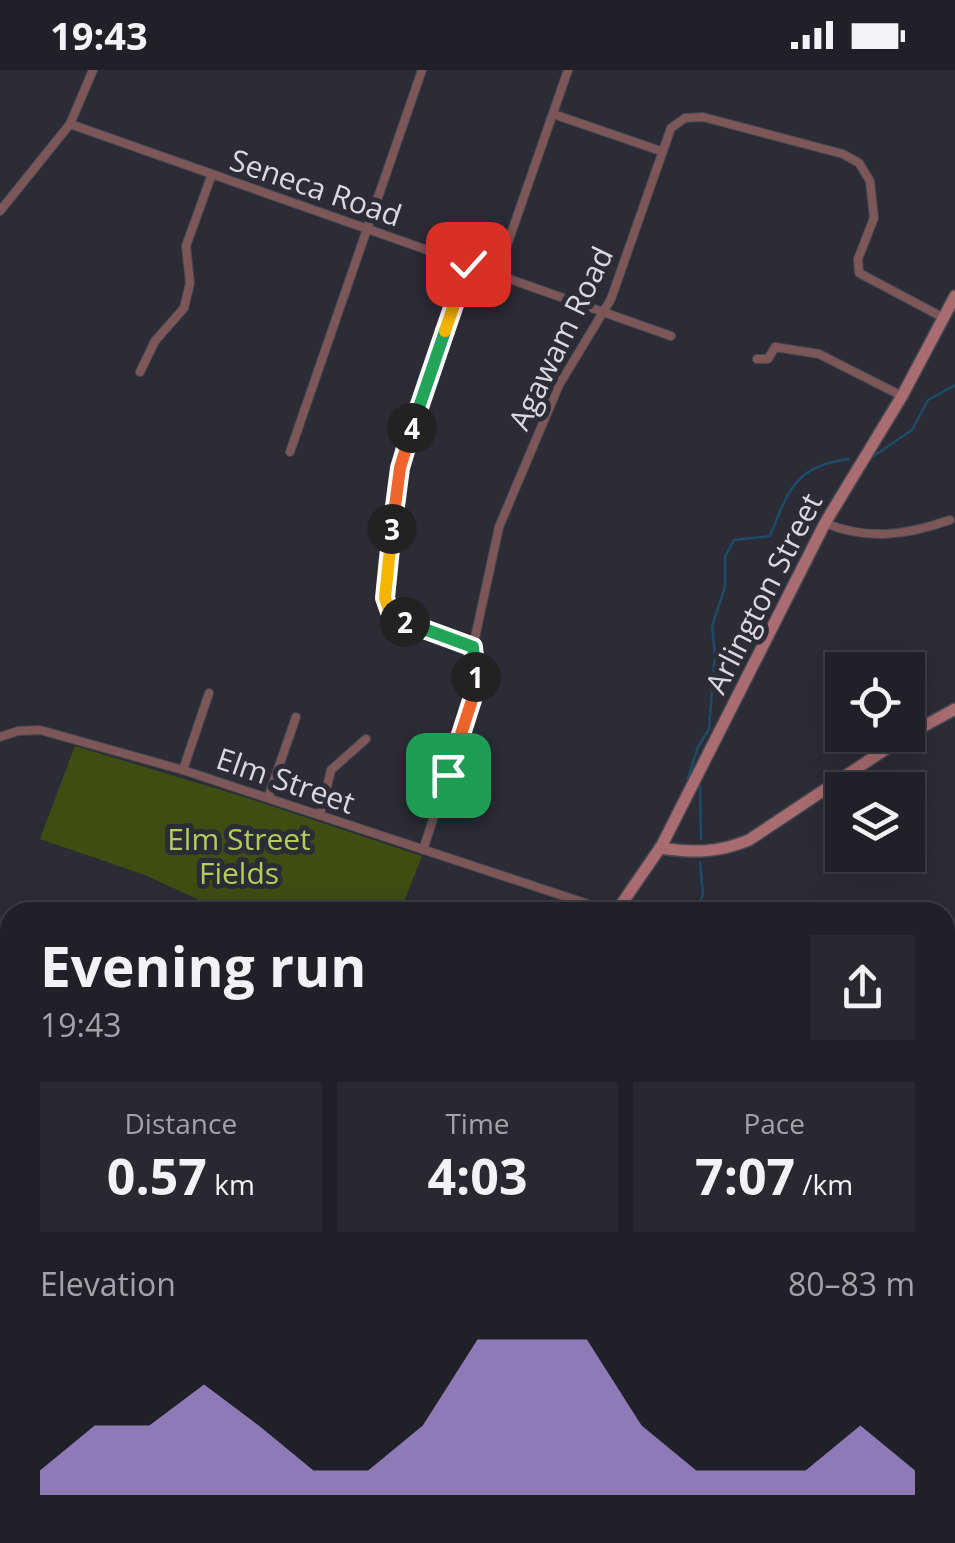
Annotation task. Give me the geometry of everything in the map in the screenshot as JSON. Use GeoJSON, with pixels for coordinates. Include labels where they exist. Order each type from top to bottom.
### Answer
{"type":"FeatureCollection","features":[{"type":"Feature","properties":{"kind":"street"},"geometry":{"type":"LineString","coordinates":[[0,211],[70,124],[93,70]]}},
{"type":"Feature","properties":{"kind":"street"},"geometry":{"type":"LineString","coordinates":[[290,452],[422,70]]}},
{"type":"Feature","properties":{"kind":"street"},"geometry":{"type":"LineString","coordinates":[[497,274],[568,70]]}},
{"type":"Feature","properties":{"kind":"street"},"geometry":{"type":"LineString","coordinates":[[553,114],[661,151]]}},
{"type":"Feature","properties":{"kind":"street","name":"Agawam Road"},"geometry":{"type":"LineString","coordinates":[[423,850],[474,693],[473,647],[502,516],[559,385],[604,312],[622,272],[661,151],[675,124],[697,116],[854,160],[870,181],[874,218],[858,259],[859,273],[944,318]]}},
{"type":"Feature","properties":{"kind":"street","name":"Seneca Road"},"geometry":{"type":"LineString","coordinates":[[70,124],[671,336]]}},
{"type":"Feature","properties":{"kind":"street"},"geometry":{"type":"LineString","coordinates":[[140,372],[155,341],[184,308],[190,283],[188,240],[212,174]]}},
{"type":"Feature","properties":{"kind":"street"},"geometry":{"type":"LineString","coordinates":[[468,264],[400,468],[385,598],[390,612],[401,621],[473,647]]}},
{"type":"Feature","properties":{"kind":"street","name":"Arlington Street"},"geometry":{"type":"LineString","coordinates":[[621,902],[660,848],[824,523],[902,396],[955,296]]}},
{"type":"Feature","properties":{"kind":"street"},"geometry":{"type":"LineString","coordinates":[[757,359],[768,359],[775,347],[810,352],[902,396]]}},
{"type":"Feature","properties":{"kind":"street"},"geometry":{"type":"LineString","coordinates":[[824,523],[847,532],[882,536],[950,520]]}},
{"type":"Feature","properties":{"kind":"street"},"geometry":{"type":"LineString","coordinates":[[184,770],[210,693]]}},
{"type":"Feature","properties":{"kind":"street"},"geometry":{"type":"LineString","coordinates":[[925,725],[955,709]]}},
{"type":"Feature","properties":{"kind":"street"},"geometry":{"type":"LineString","coordinates":[[268,798],[296,717]]}},
{"type":"Feature","properties":{"kind":"street","name":"Elm Street"},"geometry":{"type":"LineString","coordinates":[[0,737],[18,730],[40,730],[184,770],[583,902]]}},
{"type":"Feature","properties":{"kind":"street"},"geometry":{"type":"LineString","coordinates":[[320,815],[332,769],[366,739]]}},
{"type":"Feature","properties":{"kind":"street"},"geometry":{"type":"LineString","coordinates":[[860,772],[885,752]]}},
{"type":"Feature","properties":{"kind":"street"},"geometry":{"type":"LineString","coordinates":[[660,848],[722,851],[825,796]]}},
{"type":"Feature","properties":{"kind":"green space","name":"Elm Street Fields"},"geometry":{"type":"Polygon","coordinates":[[[75,746],[422,856],[404,902],[203,902],[145,875],[40,839],[75,746]]]}},
{"type":"Feature","properties":{"kind":"waterway"},"geometry":{"type":"LineString","coordinates":[[872,457],[912,430],[928,400],[955,385]]}},
{"type":"Feature","properties":{"kind":"waterway"},"geometry":{"type":"LineString","coordinates":[[688,778],[698,747],[709,729],[715,655],[712,626],[725,587],[725,557],[734,540],[770,536],[789,493],[805,474],[849,459]]}},
{"type":"Feature","properties":{"kind":"waterway"},"geometry":{"type":"LineString","coordinates":[[700,786],[701,839]]}},
{"type":"Feature","properties":{"kind":"waterway"},"geometry":{"type":"LineString","coordinates":[[700,862],[700,902]]}},
{"type":"Feature","properties":{"kind":"route"},"geometry":{"type":"LineString","coordinates":[[448,775],[475,687],[473,647],[401,621],[388,608],[385,592],[400,468],[468,264]]}}]}
